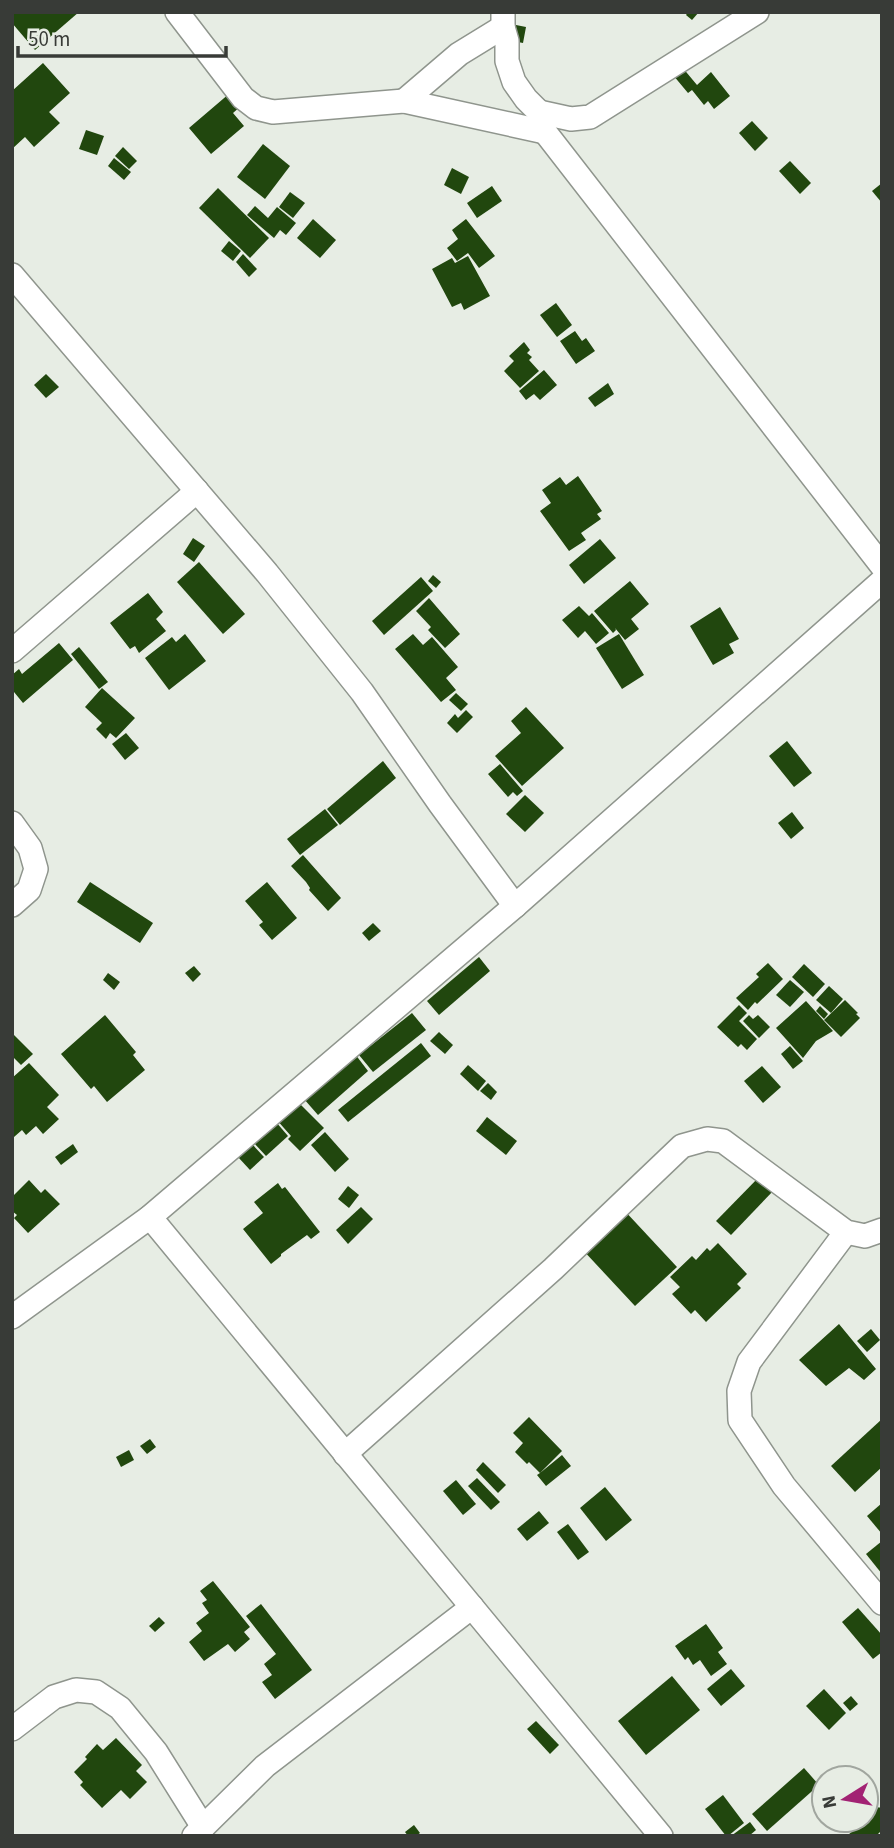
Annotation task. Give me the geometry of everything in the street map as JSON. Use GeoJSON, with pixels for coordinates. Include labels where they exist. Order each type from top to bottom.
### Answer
{"type":"FeatureCollection","features":[{"type":"Feature","properties":{"kind":"street"},"geometry":{"type":"LineString","coordinates":[[177,12],[243,98],[256,108],[273,113],[404,101],[542,122],[590,117],[757,12]]}},
{"type":"Feature","properties":{"kind":"street"},"geometry":{"type":"LineString","coordinates":[[404,101],[503,20],[507,61],[514,82],[526,100],[882,566]]}},
{"type":"Feature","properties":{"kind":"street"},"geometry":{"type":"LineString","coordinates":[[12,275],[267,573],[362,692],[515,906]]}},
{"type":"Feature","properties":{"kind":"street"},"geometry":{"type":"LineString","coordinates":[[12,651],[197,491]]}},
{"type":"Feature","properties":{"kind":"street"},"geometry":{"type":"LineString","coordinates":[[12,1317],[150,1217],[515,906],[882,581]]}},
{"type":"Feature","properties":{"kind":"street"},"geometry":{"type":"LineString","coordinates":[[12,823],[30,848],[36,869],[29,890],[12,905]]}},
{"type":"Feature","properties":{"kind":"street"},"geometry":{"type":"LineString","coordinates":[[345,1454],[553,1269],[682,1146],[707,1139],[723,1141],[846,1232],[864,1236],[882,1230]]}},
{"type":"Feature","properties":{"kind":"street"},"geometry":{"type":"LineString","coordinates":[[150,1217],[661,1836]]}},
{"type":"Feature","properties":{"kind":"street"},"geometry":{"type":"LineString","coordinates":[[846,1232],[749,1362],[739,1391],[740,1420],[784,1486],[882,1603]]}},
{"type":"Feature","properties":{"kind":"street"},"geometry":{"type":"LineString","coordinates":[[12,1729],[54,1697],[76,1690],[96,1692],[120,1708],[156,1752],[198,1832],[265,1766],[472,1607]]}},
{"type":"Feature","properties":{"kind":"building"},"geometry":{"type":"Polygon","coordinates":[[[12,12],[79,12],[35,50],[12,23],[12,12]]]}},
{"type":"Feature","properties":{"kind":"building"},"geometry":{"type":"Polygon","coordinates":[[[688,12],[699,12],[692,20],[686,15],[688,12]]]}},
{"type":"Feature","properties":{"kind":"building"},"geometry":{"type":"Polygon","coordinates":[[[516,25],[526,27],[523,43],[513,41],[516,25]]]}},
{"type":"Feature","properties":{"kind":"building"},"geometry":{"type":"Polygon","coordinates":[[[43,63],[70,93],[49,112],[60,123],[34,147],[25,137],[12,149],[12,91],[43,63]]]}},
{"type":"Feature","properties":{"kind":"building"},"geometry":{"type":"Polygon","coordinates":[[[682,67],[697,85],[711,72],[730,96],[714,109],[708,101],[704,105],[692,90],[688,93],[673,75],[682,67]]]}},
{"type":"Feature","properties":{"kind":"building"},"geometry":{"type":"Polygon","coordinates":[[[230,93],[241,106],[233,113],[244,126],[211,154],[189,128],[230,93]]]}},
{"type":"Feature","properties":{"kind":"building"},"geometry":{"type":"Polygon","coordinates":[[[752,121],[768,138],[755,151],[739,133],[752,121]]]}},
{"type":"Feature","properties":{"kind":"building"},"geometry":{"type":"Polygon","coordinates":[[[86,130],[104,136],[97,155],[79,149],[86,130]]]}},
{"type":"Feature","properties":{"kind":"building"},"geometry":{"type":"Polygon","coordinates":[[[263,144],[290,166],[265,199],[237,177],[263,144]]]}},
{"type":"Feature","properties":{"kind":"building"},"geometry":{"type":"Polygon","coordinates":[[[123,147],[137,161],[129,169],[115,156],[123,147]]]}},
{"type":"Feature","properties":{"kind":"building"},"geometry":{"type":"Polygon","coordinates":[[[114,158],[131,172],[124,180],[108,166],[114,158]]]}},
{"type":"Feature","properties":{"kind":"building"},"geometry":{"type":"Polygon","coordinates":[[[790,161],[811,183],[800,194],[779,171],[790,161]]]}},
{"type":"Feature","properties":{"kind":"building"},"geometry":{"type":"Polygon","coordinates":[[[452,168],[469,177],[461,194],[444,185],[452,168]]]}},
{"type":"Feature","properties":{"kind":"building"},"geometry":{"type":"Polygon","coordinates":[[[882,183],[882,203],[872,191],[882,183]]]}},
{"type":"Feature","properties":{"kind":"building"},"geometry":{"type":"Polygon","coordinates":[[[492,186],[502,201],[477,218],[467,203],[492,186]]]}},
{"type":"Feature","properties":{"kind":"building"},"geometry":{"type":"Polygon","coordinates":[[[218,188],[269,238],[250,258],[199,208],[218,188]]]}},
{"type":"Feature","properties":{"kind":"building"},"geometry":{"type":"Polygon","coordinates":[[[290,192],[305,203],[293,218],[279,207],[290,192]]]}},
{"type":"Feature","properties":{"kind":"building"},"geometry":{"type":"Polygon","coordinates":[[[255,206],[268,218],[277,207],[296,223],[286,235],[280,230],[274,238],[247,215],[255,206]]]}},
{"type":"Feature","properties":{"kind":"building"},"geometry":{"type":"Polygon","coordinates":[[[313,219],[336,240],[320,258],[297,238],[313,219]]]}},
{"type":"Feature","properties":{"kind":"building"},"geometry":{"type":"Polygon","coordinates":[[[466,219],[495,256],[479,268],[468,253],[457,261],[447,248],[458,239],[452,230],[466,219]]]}},
{"type":"Feature","properties":{"kind":"building"},"geometry":{"type":"Polygon","coordinates":[[[229,241],[241,251],[233,261],[221,251],[229,241]]]}},
{"type":"Feature","properties":{"kind":"building"},"geometry":{"type":"Polygon","coordinates":[[[243,254],[257,269],[249,277],[236,262],[243,254]]]}},
{"type":"Feature","properties":{"kind":"building"},"geometry":{"type":"Polygon","coordinates":[[[468,256],[490,296],[464,310],[461,303],[452,307],[432,269],[452,258],[455,263],[468,256]]]}},
{"type":"Feature","properties":{"kind":"building"},"geometry":{"type":"Polygon","coordinates":[[[556,303],[572,325],[557,337],[540,315],[556,303]]]}},
{"type":"Feature","properties":{"kind":"building"},"geometry":{"type":"Polygon","coordinates":[[[575,331],[582,341],[586,338],[595,351],[576,364],[560,341],[575,331]]]}},
{"type":"Feature","properties":{"kind":"building"},"geometry":{"type":"Polygon","coordinates":[[[524,342],[530,350],[527,353],[532,357],[529,360],[539,371],[520,388],[504,371],[514,361],[509,356],[524,342]]]}},
{"type":"Feature","properties":{"kind":"building"},"geometry":{"type":"Polygon","coordinates":[[[544,370],[557,385],[540,400],[534,394],[526,400],[519,391],[544,370]]]}},
{"type":"Feature","properties":{"kind":"building"},"geometry":{"type":"Polygon","coordinates":[[[46,374],[59,387],[46,398],[34,385],[46,374]]]}},
{"type":"Feature","properties":{"kind":"building"},"geometry":{"type":"Polygon","coordinates":[[[608,383],[614,394],[595,407],[588,398],[608,383]]]}},
{"type":"Feature","properties":{"kind":"building"},"geometry":{"type":"Polygon","coordinates":[[[578,476],[602,511],[597,514],[601,519],[581,533],[586,540],[569,551],[540,511],[551,503],[542,490],[560,477],[566,485],[578,476]]]}},
{"type":"Feature","properties":{"kind":"building"},"geometry":{"type":"Polygon","coordinates":[[[193,538],[205,546],[194,562],[183,554],[193,538]]]}},
{"type":"Feature","properties":{"kind":"building"},"geometry":{"type":"Polygon","coordinates":[[[600,539],[616,558],[584,584],[569,565],[600,539]]]}},
{"type":"Feature","properties":{"kind":"building"},"geometry":{"type":"Polygon","coordinates":[[[199,562],[245,614],[223,634],[177,582],[199,562]]]}},
{"type":"Feature","properties":{"kind":"building"},"geometry":{"type":"Polygon","coordinates":[[[433,575],[441,582],[436,588],[428,581],[433,575]]]}},
{"type":"Feature","properties":{"kind":"building"},"geometry":{"type":"Polygon","coordinates":[[[421,577],[433,591],[384,635],[372,621],[421,577]]]}},
{"type":"Feature","properties":{"kind":"building"},"geometry":{"type":"Polygon","coordinates":[[[630,581],[649,604],[631,619],[639,629],[625,640],[615,628],[613,633],[594,611],[630,581]]]}},
{"type":"Feature","properties":{"kind":"building"},"geometry":{"type":"Polygon","coordinates":[[[148,593],[163,612],[156,619],[166,631],[139,653],[135,646],[130,649],[110,623],[148,593]]]}},
{"type":"Feature","properties":{"kind":"building"},"geometry":{"type":"Polygon","coordinates":[[[429,598],[460,634],[445,648],[428,630],[431,627],[416,611],[429,598]]]}},
{"type":"Feature","properties":{"kind":"building"},"geometry":{"type":"Polygon","coordinates":[[[579,606],[589,616],[592,613],[609,633],[596,644],[585,631],[578,638],[562,620],[579,606]]]}},
{"type":"Feature","properties":{"kind":"building"},"geometry":{"type":"Polygon","coordinates":[[[720,607],[739,639],[729,644],[734,653],[713,665],[690,626],[720,607]]]}},
{"type":"Feature","properties":{"kind":"building"},"geometry":{"type":"Polygon","coordinates":[[[185,634],[206,661],[169,690],[145,658],[172,637],[176,642],[185,634]]]}},
{"type":"Feature","properties":{"kind":"building"},"geometry":{"type":"Polygon","coordinates":[[[413,634],[423,645],[432,637],[458,667],[446,678],[456,690],[441,702],[395,649],[413,634]]]}},
{"type":"Feature","properties":{"kind":"building"},"geometry":{"type":"Polygon","coordinates":[[[619,634],[644,675],[622,689],[596,648],[619,634]]]}},
{"type":"Feature","properties":{"kind":"building"},"geometry":{"type":"Polygon","coordinates":[[[59,643],[73,660],[23,703],[14,692],[12,694],[12,675],[19,669],[22,674],[59,643]]]}},
{"type":"Feature","properties":{"kind":"building"},"geometry":{"type":"Polygon","coordinates":[[[79,647],[108,682],[99,689],[71,654],[79,647]]]}},
{"type":"Feature","properties":{"kind":"building"},"geometry":{"type":"Polygon","coordinates":[[[102,688],[135,718],[116,738],[110,733],[106,739],[96,729],[102,723],[85,707],[102,688]]]}},
{"type":"Feature","properties":{"kind":"building"},"geometry":{"type":"Polygon","coordinates":[[[456,693],[468,704],[461,711],[449,700],[456,693]]]}},
{"type":"Feature","properties":{"kind":"building"},"geometry":{"type":"Polygon","coordinates":[[[526,707],[564,748],[522,786],[495,756],[521,733],[511,721],[526,707]]]}},
{"type":"Feature","properties":{"kind":"building"},"geometry":{"type":"Polygon","coordinates":[[[466,710],[473,717],[457,733],[447,723],[455,714],[458,718],[466,710]]]}},
{"type":"Feature","properties":{"kind":"building"},"geometry":{"type":"Polygon","coordinates":[[[126,733],[139,748],[125,760],[112,744],[126,733]]]}},
{"type":"Feature","properties":{"kind":"building"},"geometry":{"type":"Polygon","coordinates":[[[787,741],[812,773],[794,787],[769,756],[787,741]]]}},
{"type":"Feature","properties":{"kind":"building"},"geometry":{"type":"Polygon","coordinates":[[[383,761],[396,778],[340,825],[327,809],[383,761]]]}},
{"type":"Feature","properties":{"kind":"building"},"geometry":{"type":"Polygon","coordinates":[[[500,764],[523,791],[517,796],[513,792],[508,797],[488,774],[500,764]]]}},
{"type":"Feature","properties":{"kind":"building"},"geometry":{"type":"Polygon","coordinates":[[[525,795],[544,813],[525,832],[506,814],[525,795]]]}},
{"type":"Feature","properties":{"kind":"building"},"geometry":{"type":"Polygon","coordinates":[[[325,809],[338,825],[300,855],[287,839],[325,809]]]}},
{"type":"Feature","properties":{"kind":"building"},"geometry":{"type":"Polygon","coordinates":[[[792,812],[804,828],[791,839],[778,823],[792,812]]]}},
{"type":"Feature","properties":{"kind":"building"},"geometry":{"type":"Polygon","coordinates":[[[303,855],[341,898],[328,911],[291,866],[303,855]]]}},
{"type":"Feature","properties":{"kind":"building"},"geometry":{"type":"Polygon","coordinates":[[[90,882],[153,923],[140,943],[77,902],[90,882]]]}},
{"type":"Feature","properties":{"kind":"building"},"geometry":{"type":"Polygon","coordinates":[[[267,882],[297,918],[272,940],[259,925],[263,922],[245,901],[267,882]]]}},
{"type":"Feature","properties":{"kind":"building"},"geometry":{"type":"Polygon","coordinates":[[[373,923],[381,931],[369,941],[362,933],[373,923]]]}},
{"type":"Feature","properties":{"kind":"building"},"geometry":{"type":"Polygon","coordinates":[[[479,957],[490,971],[439,1015],[427,1001],[479,957]]]}},
{"type":"Feature","properties":{"kind":"building"},"geometry":{"type":"Polygon","coordinates":[[[768,963],[783,979],[748,1010],[736,998],[759,977],[756,974],[768,963]]]}},
{"type":"Feature","properties":{"kind":"building"},"geometry":{"type":"Polygon","coordinates":[[[804,964],[825,984],[813,997],[792,977],[804,964]]]}},
{"type":"Feature","properties":{"kind":"building"},"geometry":{"type":"Polygon","coordinates":[[[194,966],[201,974],[193,982],[185,973],[194,966]]]}},
{"type":"Feature","properties":{"kind":"building"},"geometry":{"type":"Polygon","coordinates":[[[108,973],[120,982],[114,990],[103,980],[108,973]]]}},
{"type":"Feature","properties":{"kind":"building"},"geometry":{"type":"Polygon","coordinates":[[[790,980],[804,992],[790,1007],[776,995],[790,980]]]}},
{"type":"Feature","properties":{"kind":"building"},"geometry":{"type":"Polygon","coordinates":[[[829,986],[843,999],[831,1013],[816,1000],[829,986]]]}},
{"type":"Feature","properties":{"kind":"building"},"geometry":{"type":"Polygon","coordinates":[[[845,1000],[860,1018],[841,1037],[824,1020],[845,1000]]]}},
{"type":"Feature","properties":{"kind":"building"},"geometry":{"type":"Polygon","coordinates":[[[806,1001],[833,1031],[816,1041],[803,1058],[776,1028],[806,1001]]]}},
{"type":"Feature","properties":{"kind":"building"},"geometry":{"type":"Polygon","coordinates":[[[739,1005],[747,1013],[739,1021],[757,1039],[747,1050],[741,1044],[738,1047],[717,1027],[739,1005]]]}},
{"type":"Feature","properties":{"kind":"building"},"geometry":{"type":"Polygon","coordinates":[[[820,1006],[828,1014],[824,1019],[816,1011],[820,1006]]]}},
{"type":"Feature","properties":{"kind":"building"},"geometry":{"type":"Polygon","coordinates":[[[412,1013],[426,1030],[373,1072],[359,1055],[412,1013]]]}},
{"type":"Feature","properties":{"kind":"building"},"geometry":{"type":"Polygon","coordinates":[[[105,1015],[136,1052],[133,1055],[145,1070],[107,1102],[94,1086],[91,1089],[61,1054],[105,1015]]]}},
{"type":"Feature","properties":{"kind":"building"},"geometry":{"type":"Polygon","coordinates":[[[749,1015],[753,1019],[758,1015],[770,1027],[759,1038],[743,1021],[749,1015]]]}},
{"type":"Feature","properties":{"kind":"building"},"geometry":{"type":"Polygon","coordinates":[[[439,1032],[453,1045],[445,1054],[430,1041],[439,1032]]]}},
{"type":"Feature","properties":{"kind":"building"},"geometry":{"type":"Polygon","coordinates":[[[12,1033],[33,1054],[21,1065],[12,1056],[12,1033]]]}},
{"type":"Feature","properties":{"kind":"building"},"geometry":{"type":"Polygon","coordinates":[[[421,1043],[431,1056],[348,1122],[338,1110],[421,1043]]]}},
{"type":"Feature","properties":{"kind":"building"},"geometry":{"type":"Polygon","coordinates":[[[790,1046],[803,1061],[793,1069],[781,1054],[790,1046]]]}},
{"type":"Feature","properties":{"kind":"building"},"geometry":{"type":"Polygon","coordinates":[[[355,1054],[368,1071],[318,1115],[304,1099],[355,1054]]]}},
{"type":"Feature","properties":{"kind":"building"},"geometry":{"type":"Polygon","coordinates":[[[29,1063],[59,1095],[47,1107],[59,1119],[43,1134],[36,1126],[26,1135],[22,1130],[14,1137],[12,1078],[29,1063]]]}},
{"type":"Feature","properties":{"kind":"building"},"geometry":{"type":"Polygon","coordinates":[[[468,1065],[486,1081],[478,1091],[460,1074],[468,1065]]]}},
{"type":"Feature","properties":{"kind":"building"},"geometry":{"type":"Polygon","coordinates":[[[762,1066],[781,1087],[763,1103],[744,1081],[762,1066]]]}},
{"type":"Feature","properties":{"kind":"building"},"geometry":{"type":"Polygon","coordinates":[[[488,1083],[497,1092],[491,1100],[480,1091],[488,1083]]]}},
{"type":"Feature","properties":{"kind":"building"},"geometry":{"type":"Polygon","coordinates":[[[296,1100],[324,1128],[300,1151],[288,1139],[291,1136],[276,1119],[296,1100]]]}},
{"type":"Feature","properties":{"kind":"building"},"geometry":{"type":"Polygon","coordinates":[[[487,1117],[517,1141],[506,1155],[476,1131],[487,1117]]]}},
{"type":"Feature","properties":{"kind":"building"},"geometry":{"type":"Polygon","coordinates":[[[276,1122],[288,1136],[266,1156],[253,1142],[276,1122]]]}},
{"type":"Feature","properties":{"kind":"building"},"geometry":{"type":"Polygon","coordinates":[[[325,1132],[349,1159],[335,1172],[311,1145],[325,1132]]]}},
{"type":"Feature","properties":{"kind":"building"},"geometry":{"type":"Polygon","coordinates":[[[73,1144],[78,1152],[61,1165],[55,1157],[73,1144]]]}},
{"type":"Feature","properties":{"kind":"building"},"geometry":{"type":"Polygon","coordinates":[[[252,1144],[264,1157],[250,1170],[238,1157],[252,1144]]]}},
{"type":"Feature","properties":{"kind":"building"},"geometry":{"type":"Polygon","coordinates":[[[761,1175],[775,1189],[731,1235],[716,1221],[761,1175]]]}},
{"type":"Feature","properties":{"kind":"building"},"geometry":{"type":"Polygon","coordinates":[[[29,1180],[41,1193],[45,1189],[60,1204],[28,1233],[14,1218],[17,1215],[12,1211],[12,1197],[29,1180]]]}},
{"type":"Feature","properties":{"kind":"building"},"geometry":{"type":"Polygon","coordinates":[[[278,1183],[282,1189],[285,1187],[320,1232],[311,1239],[307,1235],[271,1264],[243,1229],[263,1213],[254,1202],[278,1183]]]}},
{"type":"Feature","properties":{"kind":"building"},"geometry":{"type":"Polygon","coordinates":[[[348,1186],[359,1195],[349,1208],[338,1199],[348,1186]]]}},
{"type":"Feature","properties":{"kind":"building"},"geometry":{"type":"Polygon","coordinates":[[[361,1207],[373,1219],[348,1244],[336,1230],[361,1207]]]}},
{"type":"Feature","properties":{"kind":"building"},"geometry":{"type":"Polygon","coordinates":[[[623,1209],[677,1267],[635,1306],[581,1248],[623,1209]]]}},
{"type":"Feature","properties":{"kind":"building"},"geometry":{"type":"Polygon","coordinates":[[[718,1243],[747,1274],[737,1284],[741,1288],[706,1322],[695,1310],[691,1314],[672,1294],[680,1287],[670,1277],[692,1256],[696,1260],[707,1248],[710,1251],[718,1243]]]}},
{"type":"Feature","properties":{"kind":"building"},"geometry":{"type":"Polygon","coordinates":[[[839,1324],[876,1369],[864,1380],[849,1368],[826,1386],[799,1360],[839,1324]]]}},
{"type":"Feature","properties":{"kind":"building"},"geometry":{"type":"Polygon","coordinates":[[[871,1329],[880,1340],[867,1352],[857,1341],[871,1329]]]}},
{"type":"Feature","properties":{"kind":"building"},"geometry":{"type":"Polygon","coordinates":[[[529,1417],[562,1451],[540,1473],[515,1452],[523,1443],[513,1433],[529,1417]]]}},
{"type":"Feature","properties":{"kind":"building"},"geometry":{"type":"Polygon","coordinates":[[[882,1419],[882,1467],[855,1492],[831,1466],[882,1419]]]}},
{"type":"Feature","properties":{"kind":"building"},"geometry":{"type":"Polygon","coordinates":[[[150,1439],[156,1447],[147,1454],[140,1446],[150,1439]]]}},
{"type":"Feature","properties":{"kind":"building"},"geometry":{"type":"Polygon","coordinates":[[[129,1450],[134,1460],[121,1467],[116,1457],[129,1450]]]}},
{"type":"Feature","properties":{"kind":"building"},"geometry":{"type":"Polygon","coordinates":[[[562,1455],[571,1466],[546,1486],[537,1475],[562,1455]]]}},
{"type":"Feature","properties":{"kind":"building"},"geometry":{"type":"Polygon","coordinates":[[[483,1462],[506,1485],[498,1493],[476,1470],[483,1462]]]}},
{"type":"Feature","properties":{"kind":"building"},"geometry":{"type":"Polygon","coordinates":[[[477,1478],[500,1502],[491,1510],[468,1486],[477,1478]]]}},
{"type":"Feature","properties":{"kind":"building"},"geometry":{"type":"Polygon","coordinates":[[[456,1480],[476,1504],[463,1515],[443,1491],[456,1480]]]}},
{"type":"Feature","properties":{"kind":"building"},"geometry":{"type":"Polygon","coordinates":[[[605,1487],[632,1520],[606,1541],[580,1508],[605,1487]]]}},
{"type":"Feature","properties":{"kind":"building"},"geometry":{"type":"Polygon","coordinates":[[[882,1503],[882,1534],[867,1516],[882,1503]]]}},
{"type":"Feature","properties":{"kind":"building"},"geometry":{"type":"Polygon","coordinates":[[[539,1511],[549,1523],[527,1541],[517,1529],[539,1511]]]}},
{"type":"Feature","properties":{"kind":"building"},"geometry":{"type":"Polygon","coordinates":[[[568,1524],[589,1552],[578,1560],[557,1532],[568,1524]]]}},
{"type":"Feature","properties":{"kind":"building"},"geometry":{"type":"Polygon","coordinates":[[[882,1541],[882,1574],[866,1554],[882,1541]]]}},
{"type":"Feature","properties":{"kind":"building"},"geometry":{"type":"Polygon","coordinates":[[[213,1581],[250,1627],[244,1632],[250,1639],[235,1652],[228,1644],[204,1661],[189,1642],[202,1631],[196,1623],[209,1613],[202,1603],[207,1600],[200,1591],[213,1581]]]}},
{"type":"Feature","properties":{"kind":"building"},"geometry":{"type":"Polygon","coordinates":[[[261,1604],[312,1670],[275,1699],[262,1682],[272,1675],[264,1664],[276,1654],[246,1616],[261,1604]]]}},
{"type":"Feature","properties":{"kind":"building"},"geometry":{"type":"Polygon","coordinates":[[[858,1608],[882,1635],[882,1652],[873,1659],[842,1622],[858,1608]]]}},
{"type":"Feature","properties":{"kind":"building"},"geometry":{"type":"Polygon","coordinates":[[[159,1617],[165,1623],[155,1632],[149,1626],[159,1617]]]}},
{"type":"Feature","properties":{"kind":"building"},"geometry":{"type":"Polygon","coordinates":[[[706,1624],[723,1648],[718,1652],[727,1664],[711,1676],[700,1660],[693,1665],[688,1657],[685,1660],[675,1646],[706,1624]]]}},
{"type":"Feature","properties":{"kind":"building"},"geometry":{"type":"Polygon","coordinates":[[[731,1669],[745,1686],[721,1706],[707,1689],[731,1669]]]}},
{"type":"Feature","properties":{"kind":"building"},"geometry":{"type":"Polygon","coordinates":[[[672,1676],[700,1710],[646,1755],[618,1721],[672,1676]]]}},
{"type":"Feature","properties":{"kind":"building"},"geometry":{"type":"Polygon","coordinates":[[[824,1689],[846,1713],[829,1730],[806,1706],[824,1689]]]}},
{"type":"Feature","properties":{"kind":"building"},"geometry":{"type":"Polygon","coordinates":[[[851,1696],[858,1704],[850,1711],[843,1703],[851,1696]]]}},
{"type":"Feature","properties":{"kind":"building"},"geometry":{"type":"Polygon","coordinates":[[[536,1721],[559,1745],[550,1754],[527,1729],[536,1721]]]}},
{"type":"Feature","properties":{"kind":"building"},"geometry":{"type":"Polygon","coordinates":[[[116,1738],[142,1765],[136,1771],[147,1782],[130,1799],[121,1790],[102,1808],[80,1785],[83,1782],[74,1772],[97,1744],[103,1750],[116,1738]]]}},
{"type":"Feature","properties":{"kind":"building"},"geometry":{"type":"Polygon","coordinates":[[[804,1768],[810,1775],[810,1793],[767,1831],[752,1814],[804,1768]]]}},
{"type":"Feature","properties":{"kind":"building"},"geometry":{"type":"Polygon","coordinates":[[[723,1795],[744,1823],[728,1836],[705,1809],[723,1795]]]}},
{"type":"Feature","properties":{"kind":"building"},"geometry":{"type":"Polygon","coordinates":[[[880,1808],[882,1810],[880,1832],[880,1808]]]}},
{"type":"Feature","properties":{"kind":"building"},"geometry":{"type":"Polygon","coordinates":[[[750,1822],[756,1830],[749,1836],[731,1836],[750,1822]]]}},
{"type":"Feature","properties":{"kind":"building"},"geometry":{"type":"Polygon","coordinates":[[[414,1825],[420,1833],[408,1836],[405,1832],[414,1825]]]}},
{"type":"Feature","properties":{"kind":"building"},"geometry":{"type":"Polygon","coordinates":[[[849,1834],[878,1834],[876,1836],[847,1836],[849,1834]]]}}]}
